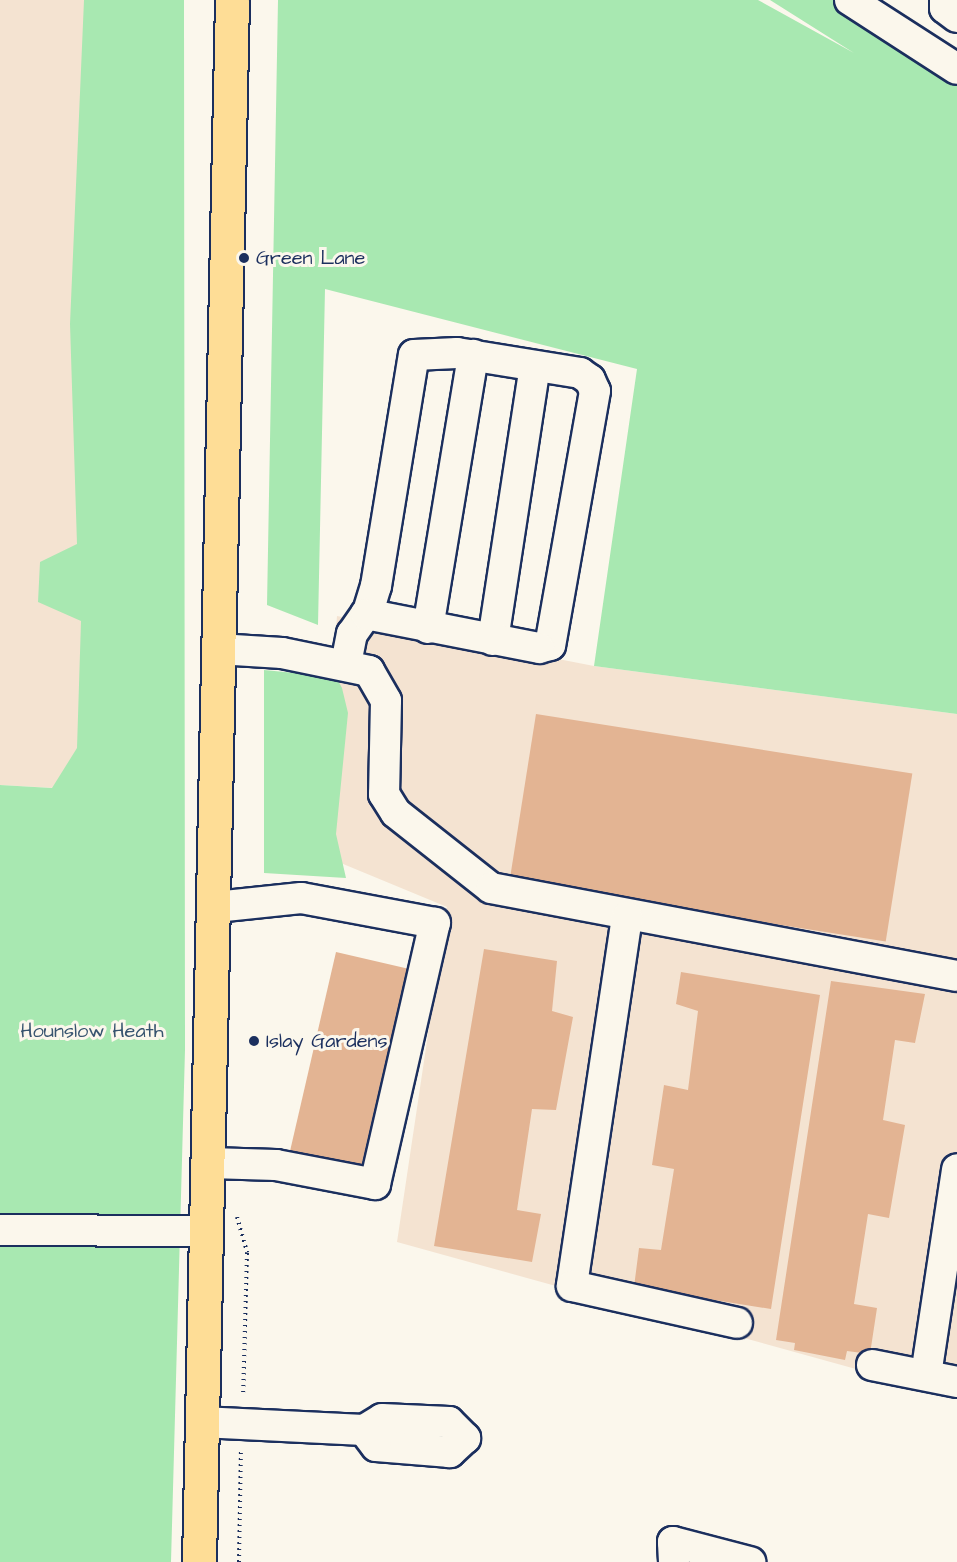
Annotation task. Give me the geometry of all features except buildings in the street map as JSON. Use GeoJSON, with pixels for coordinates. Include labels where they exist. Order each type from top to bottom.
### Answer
{"type":"FeatureCollection","features":[{"type":"Feature","properties":{"kind":"main road"},"geometry":{"type":"LineString","coordinates":[[199,1562],[201,1422],[210,1163],[232,0]]}},
{"type":"Feature","properties":{"kind":"street"},"geometry":{"type":"LineString","coordinates":[[945,0],[945,8],[957,17]]}},
{"type":"Feature","properties":{"kind":"street"},"geometry":{"type":"LineString","coordinates":[[864,4],[957,69]]}},
{"type":"Feature","properties":{"kind":"street"},"geometry":{"type":"LineString","coordinates":[[346,664],[352,634],[366,614],[376,586],[414,355],[473,355],[580,373],[595,391],[557,632],[550,645],[539,648],[366,614]]}},
{"type":"Feature","properties":{"kind":"street"},"geometry":{"type":"LineString","coordinates":[[428,628],[473,355]]}},
{"type":"Feature","properties":{"kind":"street"},"geometry":{"type":"LineString","coordinates":[[494,640],[535,366]]}},
{"type":"Feature","properties":{"kind":"street"},"geometry":{"type":"LineString","coordinates":[[218,649],[346,664],[369,671],[380,683],[388,722],[384,794],[396,813],[491,888],[627,917],[957,975]]}},
{"type":"Feature","properties":{"kind":"street"},"geometry":{"type":"LineString","coordinates":[[210,1163],[276,1165],[375,1184],[435,923],[301,898],[215,907]]}},
{"type":"Feature","properties":{"kind":"street"},"geometry":{"type":"LineString","coordinates":[[627,917],[572,1286],[737,1323]]}},
{"type":"Feature","properties":{"kind":"street"},"geometry":{"type":"LineString","coordinates":[[926,1375],[957,1169]]}},
{"type":"Feature","properties":{"kind":"street"},"geometry":{"type":"LineString","coordinates":[[0,1230],[207,1231]]}},
{"type":"Feature","properties":{"kind":"street"},"geometry":{"type":"LineString","coordinates":[[872,1365],[957,1382]]}},
{"type":"Feature","properties":{"kind":"street"},"geometry":{"type":"LineString","coordinates":[[201,1422],[364,1430]]}},
{"type":"Feature","properties":{"kind":"street"},"geometry":{"type":"LineString","coordinates":[[674,1562],[673,1542],[750,1562]]}},
{"type":"Feature","properties":{"kind":"shaded area"},"geometry":{"type":"Polygon","coordinates":[[[0,0],[126,0],[91,790],[0,785],[0,0]]]}},
{"type":"Feature","properties":{"kind":"shaded area"},"geometry":{"type":"Polygon","coordinates":[[[337,616],[594,666],[957,714],[957,1397],[397,1242],[447,907],[319,854],[337,616]]]}},
{"type":"Feature","properties":{"kind":"green space","name":"Hounslow Heath"},"geometry":{"type":"Polygon","coordinates":[[[84,0],[184,0],[185,1050],[171,1562],[0,1562],[0,785],[52,788],[77,748],[81,621],[38,602],[40,562],[77,544],[70,324],[84,0]]]}},
{"type":"Feature","properties":{"kind":"green space"},"geometry":{"type":"Polygon","coordinates":[[[278,0],[758,0],[854,53],[770,0],[833,0],[957,82],[957,714],[594,666],[637,369],[325,289],[318,625],[267,605],[278,0]]]}},
{"type":"Feature","properties":{"kind":"green space"},"geometry":{"type":"Polygon","coordinates":[[[264,670],[336,677],[342,688],[348,713],[336,834],[346,878],[264,873],[264,670]]]}},
{"type":"Feature","properties":{"kind":"place","name":"Green Lane"},"geometry":{"type":"Point","coordinates":[244,258]}},
{"type":"Feature","properties":{"kind":"place","name":"Islay Gardens"},"geometry":{"type":"Point","coordinates":[254,1041]}}]}
